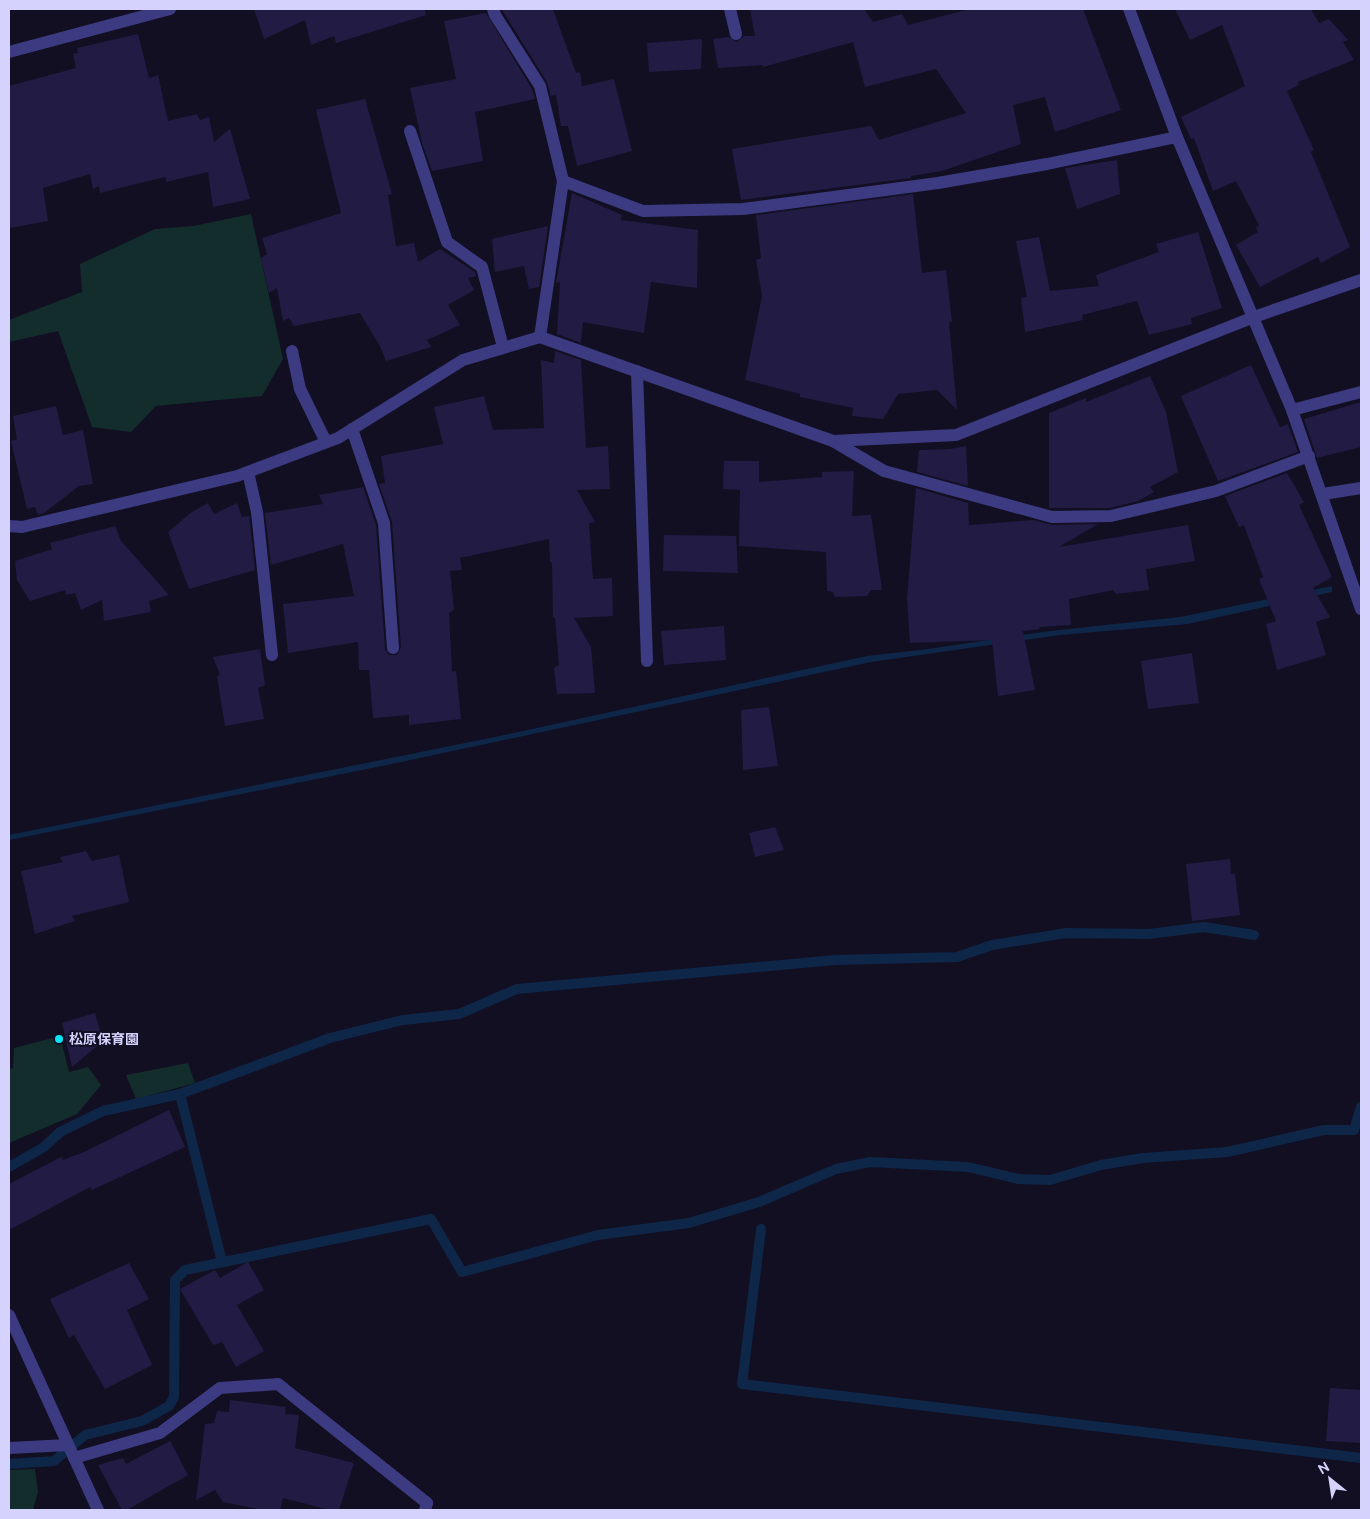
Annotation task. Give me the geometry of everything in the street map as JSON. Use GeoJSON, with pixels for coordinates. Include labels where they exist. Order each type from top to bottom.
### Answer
{"type":"FeatureCollection","features":[{"type":"Feature","properties":{"kind":"street"},"geometry":{"type":"LineString","coordinates":[[9,52],[170,9]]}},
{"type":"Feature","properties":{"kind":"street"},"geometry":{"type":"LineString","coordinates":[[493,9],[540,86],[562,181],[540,337]]}},
{"type":"Feature","properties":{"kind":"street"},"geometry":{"type":"LineString","coordinates":[[730,9],[736,34]]}},
{"type":"Feature","properties":{"kind":"street"},"geometry":{"type":"LineString","coordinates":[[1129,9],[1177,137],[1292,410],[1361,609]]}},
{"type":"Feature","properties":{"kind":"street"},"geometry":{"type":"LineString","coordinates":[[410,131],[447,242],[482,268],[503,347]]}},
{"type":"Feature","properties":{"kind":"street"},"geometry":{"type":"LineString","coordinates":[[562,181],[643,211],[743,208],[938,183],[1047,164],[1177,137]]}},
{"type":"Feature","properties":{"kind":"street"},"geometry":{"type":"LineString","coordinates":[[833,442],[956,435],[1254,317],[1361,280]]}},
{"type":"Feature","properties":{"kind":"street"},"geometry":{"type":"LineString","coordinates":[[9,526],[22,527],[248,472],[326,442],[352,429],[463,360],[540,337],[833,442],[884,472],[1052,517],[1111,516],[1216,491],[1309,456]]}},
{"type":"Feature","properties":{"kind":"street"},"geometry":{"type":"LineString","coordinates":[[292,352],[300,389],[326,442]]}},
{"type":"Feature","properties":{"kind":"street"},"geometry":{"type":"LineString","coordinates":[[637,371],[647,661]]}},
{"type":"Feature","properties":{"kind":"street"},"geometry":{"type":"LineString","coordinates":[[1292,410],[1361,392]]}},
{"type":"Feature","properties":{"kind":"street"},"geometry":{"type":"LineString","coordinates":[[352,429],[384,523],[393,648]]}},
{"type":"Feature","properties":{"kind":"street"},"geometry":{"type":"LineString","coordinates":[[248,472],[256,512],[272,655]]}},
{"type":"Feature","properties":{"kind":"street"},"geometry":{"type":"LineString","coordinates":[[1322,494],[1361,488]]}},
{"type":"Feature","properties":{"kind":"street"},"geometry":{"type":"LineString","coordinates":[[9,1315],[98,1510]]}},
{"type":"Feature","properties":{"kind":"street"},"geometry":{"type":"LineString","coordinates":[[74,1458],[160,1433],[220,1388],[278,1384],[426,1507]]}},
{"type":"Feature","properties":{"kind":"street"},"geometry":{"type":"LineString","coordinates":[[9,1448],[68,1445]]}},
{"type":"Feature","properties":{"kind":"green space"},"geometry":{"type":"Polygon","coordinates":[[[251,214],[283,359],[262,396],[156,406],[131,432],[92,427],[58,331],[9,342],[9,320],[82,292],[80,264],[155,229],[193,226],[251,214]]]}},
{"type":"Feature","properties":{"kind":"green space"},"geometry":{"type":"Polygon","coordinates":[[[60,1036],[69,1072],[88,1067],[101,1085],[77,1114],[9,1143],[9,1069],[13,1068],[14,1048],[60,1036]]]}},
{"type":"Feature","properties":{"kind":"green space"},"geometry":{"type":"Polygon","coordinates":[[[188,1063],[195,1083],[136,1099],[126,1075],[188,1063]]]}},
{"type":"Feature","properties":{"kind":"green space"},"geometry":{"type":"Polygon","coordinates":[[[35,1469],[38,1492],[33,1510],[9,1510],[9,1470],[35,1469]]]}},
{"type":"Feature","properties":{"kind":"water"},"geometry":{"type":"Polygon","coordinates":[[[1332,586],[1332,592],[1188,624],[1060,635],[871,662],[387,765],[9,840],[9,835],[495,737],[867,656],[1050,631],[1180,617],[1332,586]]]}},
{"type":"Feature","properties":{"kind":"building"},"geometry":{"type":"Polygon","coordinates":[[[254,9],[425,9],[426,15],[336,43],[334,36],[311,45],[305,20],[264,39],[254,9]]]}},
{"type":"Feature","properties":{"kind":"building"},"geometry":{"type":"Polygon","coordinates":[[[553,9],[576,73],[580,72],[582,86],[614,79],[632,151],[577,166],[568,126],[561,126],[556,95],[551,96],[547,82],[502,10],[553,9]]]}},
{"type":"Feature","properties":{"kind":"building"},"geometry":{"type":"Polygon","coordinates":[[[750,9],[864,9],[873,22],[902,14],[908,25],[970,9],[1083,9],[1121,110],[1055,132],[1045,97],[1013,105],[1021,144],[942,171],[911,176],[911,178],[741,200],[732,149],[871,126],[879,140],[966,113],[936,69],[865,87],[853,42],[763,67],[763,65],[718,68],[713,39],[729,37],[737,42],[744,36],[755,36],[750,9]]]}},
{"type":"Feature","properties":{"kind":"building"},"geometry":{"type":"Polygon","coordinates":[[[1175,9],[1311,9],[1319,23],[1329,19],[1348,40],[1343,42],[1354,60],[1298,82],[1299,85],[1287,91],[1314,150],[1311,152],[1350,247],[1321,263],[1318,257],[1260,287],[1236,245],[1258,232],[1256,228],[1259,225],[1236,181],[1213,191],[1194,138],[1191,139],[1181,117],[1245,86],[1222,25],[1190,40],[1175,9]]]}},
{"type":"Feature","properties":{"kind":"building"},"geometry":{"type":"Polygon","coordinates":[[[486,13],[532,89],[535,99],[475,112],[483,161],[432,171],[422,143],[410,88],[456,79],[444,21],[486,13]]]}},
{"type":"Feature","properties":{"kind":"building"},"geometry":{"type":"Polygon","coordinates":[[[138,34],[149,78],[158,75],[168,121],[197,114],[200,120],[209,117],[214,142],[230,129],[250,199],[213,207],[208,172],[166,182],[166,177],[100,193],[99,186],[93,189],[90,174],[43,188],[48,221],[9,228],[9,86],[76,68],[73,54],[78,53],[77,48],[138,34]]]}},
{"type":"Feature","properties":{"kind":"building"},"geometry":{"type":"Polygon","coordinates":[[[702,39],[701,69],[649,72],[647,43],[702,39]]]}},
{"type":"Feature","properties":{"kind":"building"},"geometry":{"type":"Polygon","coordinates":[[[365,99],[392,194],[388,195],[396,246],[414,243],[418,262],[440,249],[475,272],[476,276],[468,278],[474,290],[448,305],[460,325],[427,340],[431,347],[386,361],[380,346],[360,313],[294,326],[289,318],[283,321],[277,288],[269,293],[261,258],[267,254],[262,238],[341,213],[316,110],[365,99]]]}},
{"type":"Feature","properties":{"kind":"building"},"geometry":{"type":"Polygon","coordinates":[[[1117,160],[1120,194],[1077,209],[1065,168],[1117,160]]]}},
{"type":"Feature","properties":{"kind":"building"},"geometry":{"type":"Polygon","coordinates":[[[572,193],[622,215],[621,220],[698,230],[697,288],[651,282],[644,333],[583,322],[581,343],[557,334],[560,282],[556,283],[572,193]]]}},
{"type":"Feature","properties":{"kind":"building"},"geometry":{"type":"Polygon","coordinates":[[[913,194],[922,273],[946,270],[952,322],[949,322],[957,410],[937,390],[898,394],[883,419],[852,416],[853,408],[800,397],[800,394],[745,380],[762,296],[756,260],[761,258],[756,215],[913,194]]]}},
{"type":"Feature","properties":{"kind":"building"},"geometry":{"type":"Polygon","coordinates":[[[548,226],[539,287],[529,289],[524,266],[495,272],[492,239],[548,226]]]}},
{"type":"Feature","properties":{"kind":"building"},"geometry":{"type":"Polygon","coordinates":[[[1198,232],[1222,308],[1191,318],[1192,324],[1149,335],[1137,301],[1082,315],[1083,320],[1025,332],[1021,298],[1027,297],[1016,241],[1039,237],[1050,291],[1099,286],[1096,275],[1159,252],[1156,244],[1198,232]]]}},
{"type":"Feature","properties":{"kind":"building"},"geometry":{"type":"Polygon","coordinates":[[[555,351],[581,360],[586,448],[608,446],[610,489],[577,490],[595,522],[589,523],[593,579],[612,578],[613,616],[574,618],[591,647],[595,693],[557,694],[554,668],[559,665],[555,617],[553,618],[552,562],[550,562],[549,539],[460,558],[462,570],[450,571],[454,610],[449,613],[452,672],[456,671],[461,719],[409,725],[409,715],[373,718],[369,670],[359,670],[358,642],[288,653],[283,604],[354,596],[343,544],[271,565],[265,513],[323,504],[319,495],[363,487],[376,525],[385,649],[389,655],[397,655],[401,647],[392,522],[379,484],[385,483],[381,456],[443,444],[434,407],[484,396],[493,430],[544,428],[541,360],[554,363],[555,351]]]}},
{"type":"Feature","properties":{"kind":"building"},"geometry":{"type":"Polygon","coordinates":[[[1251,365],[1280,427],[1288,424],[1298,452],[1218,481],[1181,396],[1251,365]]]}},
{"type":"Feature","properties":{"kind":"building"},"geometry":{"type":"Polygon","coordinates":[[[1150,376],[1166,412],[1178,472],[1150,487],[1154,492],[1138,501],[1110,508],[1049,508],[1049,413],[1086,398],[1086,402],[1150,376]]]}},
{"type":"Feature","properties":{"kind":"building"},"geometry":{"type":"Polygon","coordinates":[[[1361,402],[1361,447],[1317,458],[1304,419],[1361,402]]]}},
{"type":"Feature","properties":{"kind":"building"},"geometry":{"type":"Polygon","coordinates":[[[56,406],[63,435],[83,430],[93,484],[79,486],[44,513],[38,515],[35,507],[27,509],[11,441],[17,439],[13,416],[56,406]]]}},
{"type":"Feature","properties":{"kind":"building"},"geometry":{"type":"Polygon","coordinates":[[[966,446],[968,486],[917,472],[919,450],[950,449],[966,446]]]}},
{"type":"Feature","properties":{"kind":"building"},"geometry":{"type":"Polygon","coordinates":[[[724,461],[759,461],[759,482],[822,477],[822,472],[854,471],[852,516],[871,515],[882,590],[871,590],[867,596],[835,597],[833,592],[827,591],[826,552],[739,546],[740,490],[723,489],[724,461]]]}},
{"type":"Feature","properties":{"kind":"building"},"geometry":{"type":"Polygon","coordinates":[[[1287,473],[1304,502],[1299,505],[1332,577],[1313,588],[1330,617],[1316,622],[1326,655],[1277,670],[1266,624],[1276,621],[1259,579],[1263,577],[1244,525],[1239,527],[1225,496],[1287,473]]]}},
{"type":"Feature","properties":{"kind":"building"},"geometry":{"type":"Polygon","coordinates":[[[916,488],[968,503],[969,525],[1033,520],[1052,525],[1098,524],[1059,547],[1188,525],[1195,561],[1146,569],[1149,590],[1116,594],[1113,590],[1069,599],[1071,625],[1039,627],[1040,629],[1023,631],[1035,690],[998,696],[992,640],[910,643],[907,599],[916,488]]]}},
{"type":"Feature","properties":{"kind":"building"},"geometry":{"type":"Polygon","coordinates":[[[208,503],[214,514],[237,503],[242,517],[249,516],[255,570],[189,589],[168,532],[192,512],[208,503]]]}},
{"type":"Feature","properties":{"kind":"building"},"geometry":{"type":"Polygon","coordinates":[[[115,526],[121,541],[169,595],[149,601],[151,612],[104,621],[102,600],[81,610],[75,593],[66,595],[65,590],[30,601],[17,580],[15,561],[52,549],[50,543],[115,526]]]}},
{"type":"Feature","properties":{"kind":"building"},"geometry":{"type":"Polygon","coordinates":[[[664,535],[736,536],[738,573],[663,571],[664,535]]]}},
{"type":"Feature","properties":{"kind":"building"},"geometry":{"type":"Polygon","coordinates":[[[724,626],[726,660],[664,665],[661,631],[724,626]]]}},
{"type":"Feature","properties":{"kind":"building"},"geometry":{"type":"Polygon","coordinates":[[[260,649],[265,685],[258,688],[264,719],[225,726],[217,676],[220,675],[213,657],[260,649]]]}},
{"type":"Feature","properties":{"kind":"building"},"geometry":{"type":"Polygon","coordinates":[[[1192,653],[1199,703],[1148,709],[1141,661],[1192,653]]]}},
{"type":"Feature","properties":{"kind":"building"},"geometry":{"type":"Polygon","coordinates":[[[769,707],[778,766],[743,770],[741,710],[769,707]]]}},
{"type":"Feature","properties":{"kind":"building"},"geometry":{"type":"Polygon","coordinates":[[[775,827],[784,850],[755,857],[749,833],[775,827]]]}},
{"type":"Feature","properties":{"kind":"building"},"geometry":{"type":"Polygon","coordinates":[[[86,851],[92,861],[119,855],[129,902],[72,916],[75,921],[35,934],[21,871],[63,862],[60,857],[86,851]]]}},
{"type":"Feature","properties":{"kind":"building"},"geometry":{"type":"Polygon","coordinates":[[[1230,859],[1231,874],[1235,874],[1240,915],[1192,921],[1186,864],[1230,859]]]}},
{"type":"Feature","properties":{"kind":"building"},"geometry":{"type":"Polygon","coordinates":[[[95,1013],[103,1041],[72,1067],[62,1023],[95,1013]]]}},
{"type":"Feature","properties":{"kind":"building"},"geometry":{"type":"Polygon","coordinates":[[[169,1110],[185,1147],[92,1190],[90,1187],[9,1230],[9,1184],[61,1157],[63,1160],[84,1152],[169,1110]]]}},
{"type":"Feature","properties":{"kind":"building"},"geometry":{"type":"Polygon","coordinates":[[[248,1262],[264,1290],[237,1305],[264,1351],[236,1367],[222,1342],[213,1345],[180,1289],[215,1270],[220,1278],[248,1262]]]}},
{"type":"Feature","properties":{"kind":"building"},"geometry":{"type":"Polygon","coordinates":[[[129,1263],[149,1299],[127,1310],[152,1365],[105,1389],[74,1335],[69,1338],[50,1299],[129,1263]]]}},
{"type":"Feature","properties":{"kind":"building"},"geometry":{"type":"Polygon","coordinates":[[[1330,1388],[1361,1390],[1361,1443],[1326,1441],[1330,1388]]]}},
{"type":"Feature","properties":{"kind":"building"},"geometry":{"type":"Polygon","coordinates":[[[230,1400],[286,1407],[285,1414],[299,1415],[295,1448],[354,1463],[339,1510],[330,1510],[283,1498],[280,1510],[263,1510],[223,1502],[215,1490],[196,1500],[205,1424],[214,1423],[217,1411],[229,1412],[230,1400]]]}},
{"type":"Feature","properties":{"kind":"building"},"geometry":{"type":"Polygon","coordinates":[[[170,1441],[188,1475],[127,1510],[122,1510],[98,1465],[123,1458],[126,1464],[170,1441]]]}},
{"type":"Feature","properties":{"kind":"waterway"},"geometry":{"type":"LineString","coordinates":[[9,1167],[44,1147],[60,1132],[103,1111],[180,1094],[330,1038],[403,1020],[459,1014],[517,989],[835,960],[957,957],[992,945],[1066,933],[1149,934],[1204,927],[1254,935]]}},
{"type":"Feature","properties":{"kind":"waterway"},"geometry":{"type":"LineString","coordinates":[[180,1094],[222,1262]]}},
{"type":"Feature","properties":{"kind":"waterway"},"geometry":{"type":"LineString","coordinates":[[9,1464],[54,1461],[85,1435],[142,1421],[169,1406],[174,1397],[175,1280],[185,1270],[431,1219],[462,1272],[598,1235],[689,1223],[759,1202],[836,1169],[870,1162],[968,1167],[1018,1179],[1050,1180],[1101,1165],[1143,1158],[1227,1152],[1324,1130],[1354,1130],[1361,1107]]}},
{"type":"Feature","properties":{"kind":"waterway"},"geometry":{"type":"LineString","coordinates":[[761,1229],[742,1384],[1361,1458]]}},
{"type":"Feature","properties":{"kind":"place","name":"松原保育園"},"geometry":{"type":"Point","coordinates":[59,1039]}}]}
